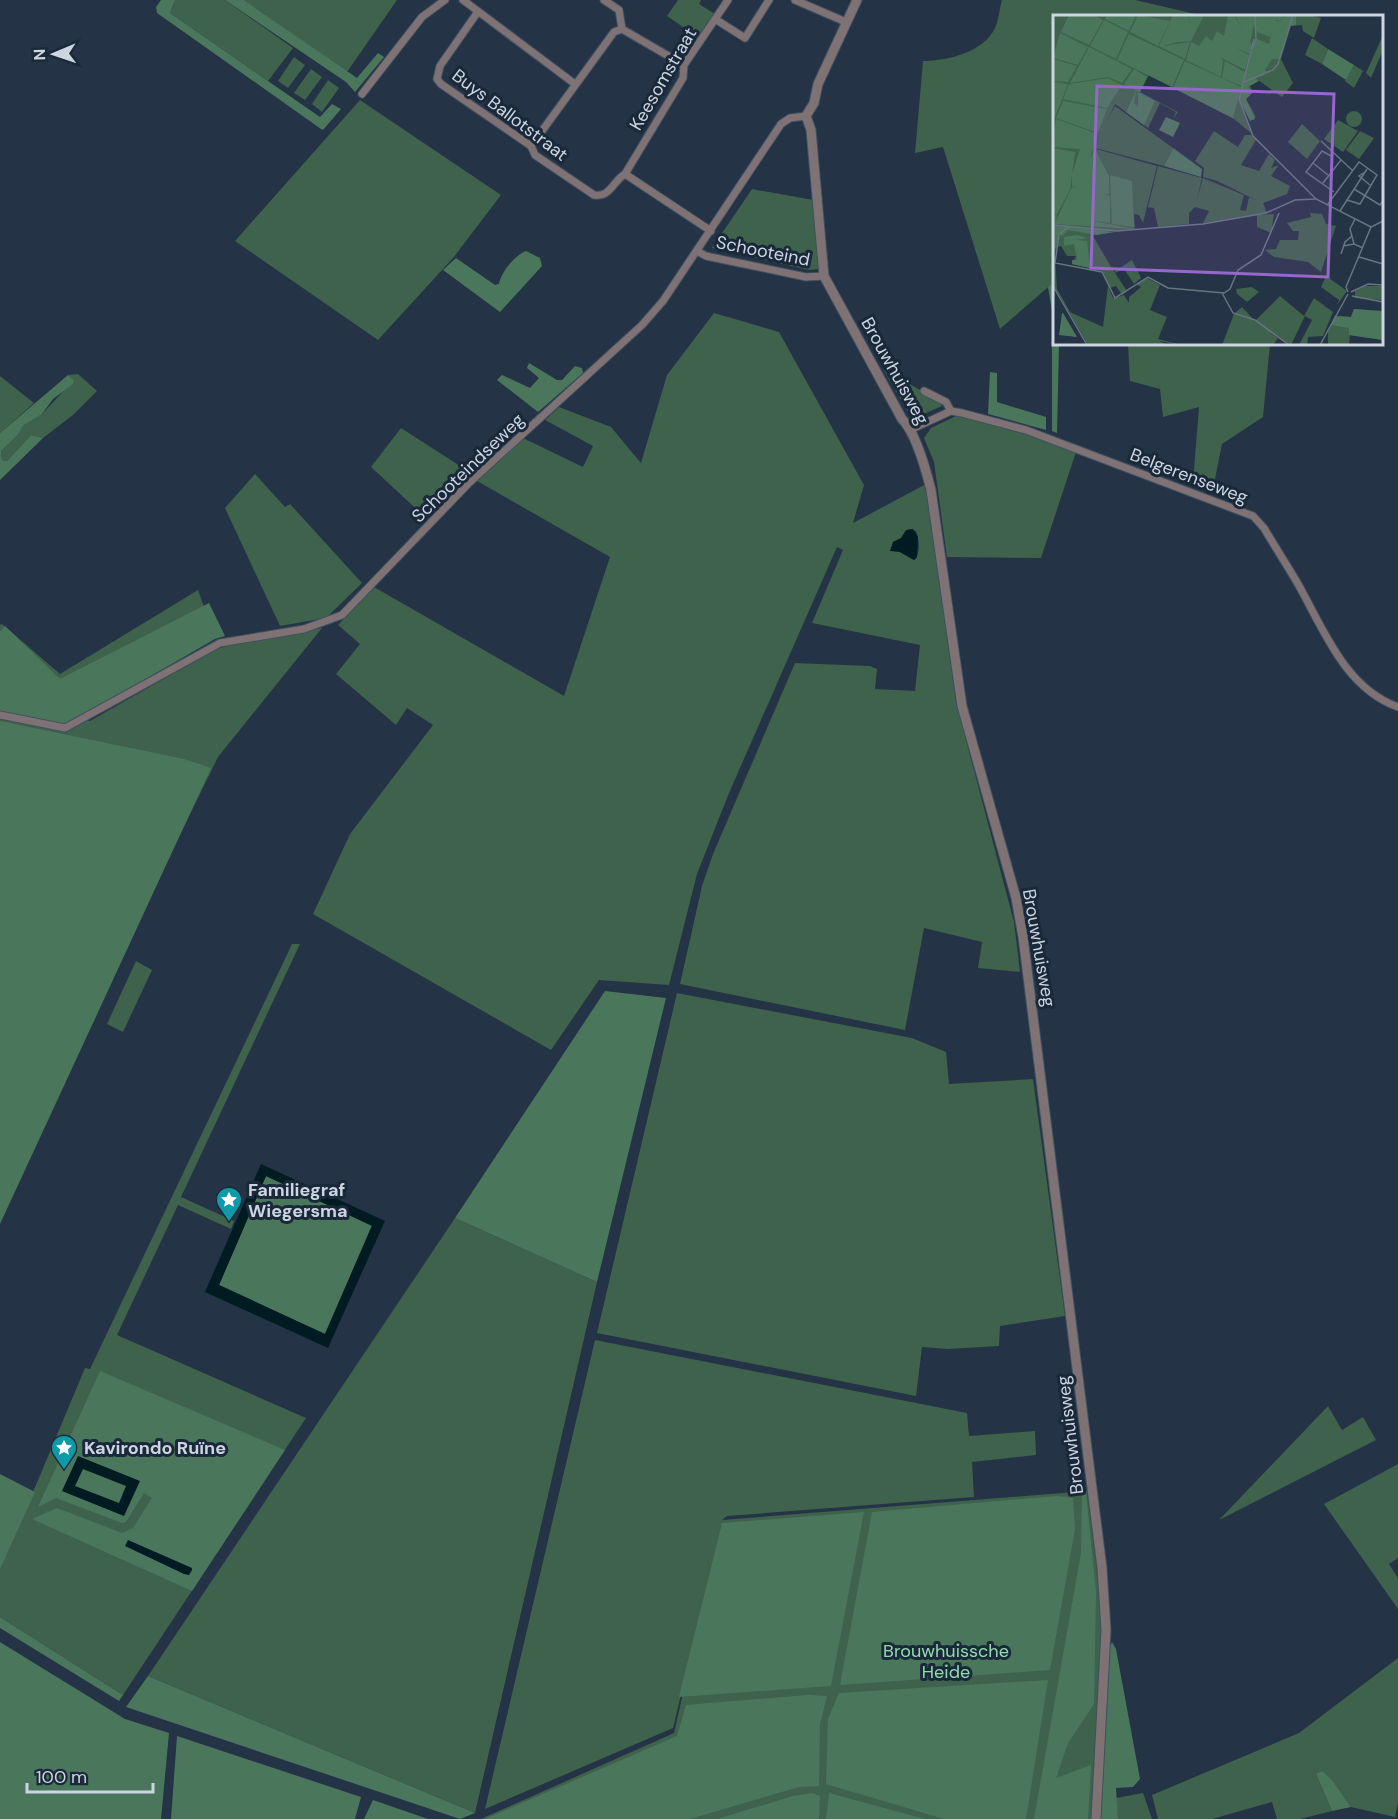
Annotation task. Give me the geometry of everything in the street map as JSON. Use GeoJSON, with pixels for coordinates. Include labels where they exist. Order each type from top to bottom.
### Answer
{"type":"FeatureCollection","features":[{"type":"Feature","properties":{"kind":"street"},"geometry":{"type":"LineString","coordinates":[[362,94],[422,16],[445,0]]}},
{"type":"Feature","properties":{"kind":"street"},"geometry":{"type":"LineString","coordinates":[[463,0],[477,13],[575,84]]}},
{"type":"Feature","properties":{"kind":"street"},"geometry":{"type":"LineString","coordinates":[[604,0],[619,10],[622,29]]}},
{"type":"Feature","properties":{"kind":"street","name":"Keesomstraat"},"geometry":{"type":"LineString","coordinates":[[601,197],[607,194],[617,179],[625,174],[683,78],[684,65],[728,0]]}},
{"type":"Feature","properties":{"kind":"street"},"geometry":{"type":"LineString","coordinates":[[715,19],[745,38],[769,0]]}},
{"type":"Feature","properties":{"kind":"street"},"geometry":{"type":"LineString","coordinates":[[795,0],[846,22]]}},
{"type":"Feature","properties":{"kind":"street"},"geometry":{"type":"LineString","coordinates":[[806,116],[814,103],[818,84],[857,0]]}},
{"type":"Feature","properties":{"kind":"street","name":"Buys Ballotstraat"},"geometry":{"type":"LineString","coordinates":[[477,13],[440,66],[437,79],[531,146],[535,155],[594,195],[601,197]]}},
{"type":"Feature","properties":{"kind":"street"},"geometry":{"type":"LineString","coordinates":[[622,29],[684,65]]}},
{"type":"Feature","properties":{"kind":"street"},"geometry":{"type":"LineString","coordinates":[[531,146],[614,32],[622,29]]}},
{"type":"Feature","properties":{"kind":"street","name":"Schooteindseweg"},"geometry":{"type":"LineString","coordinates":[[0,715],[65,728],[220,643],[304,629],[342,615],[468,484],[642,325],[663,301],[781,124],[790,117],[806,116]]}},
{"type":"Feature","properties":{"kind":"street","name":"Brouwhuisweg"},"geometry":{"type":"LineString","coordinates":[[806,116],[811,130],[824,276],[902,419],[912,429],[931,490],[962,706],[1016,898],[1028,969],[1102,1568],[1106,1630],[1096,1819]]}},
{"type":"Feature","properties":{"kind":"street"},"geometry":{"type":"LineString","coordinates":[[625,174],[711,231]]}},
{"type":"Feature","properties":{"kind":"street","name":"Schooteind"},"geometry":{"type":"LineString","coordinates":[[697,251],[706,256],[806,278],[824,276]]}},
{"type":"Feature","properties":{"kind":"street","name":"Belgerenseweg"},"geometry":{"type":"LineString","coordinates":[[924,391],[946,402],[951,411],[1026,430],[1253,516],[1264,528],[1330,644],[1356,680],[1382,702],[1398,707]]}},
{"type":"Feature","properties":{"kind":"street"},"geometry":{"type":"LineString","coordinates":[[912,429],[951,411]]}},
{"type":"Feature","properties":{"kind":"green space"},"geometry":{"type":"Polygon","coordinates":[[[161,0],[175,0],[170,13],[320,117],[332,104],[341,109],[323,130],[321,129],[157,13],[156,7],[161,0]]]}},
{"type":"Feature","properties":{"kind":"green space"},"geometry":{"type":"Polygon","coordinates":[[[175,0],[225,0],[293,48],[268,81],[170,13],[175,0]]]}},
{"type":"Feature","properties":{"kind":"green space"},"geometry":{"type":"Polygon","coordinates":[[[225,0],[244,0],[357,78],[378,53],[384,57],[355,92],[346,82],[225,0]]]}},
{"type":"Feature","properties":{"kind":"green space"},"geometry":{"type":"Polygon","coordinates":[[[244,0],[397,0],[347,72],[244,0]]]}},
{"type":"Feature","properties":{"kind":"green space"},"geometry":{"type":"Polygon","coordinates":[[[678,0],[701,0],[699,4],[715,14],[699,38],[667,16],[678,0]]]}},
{"type":"Feature","properties":{"kind":"green space"},"geometry":{"type":"Polygon","coordinates":[[[1002,0],[1135,0],[1200,15],[1053,15],[1053,283],[1000,329],[943,147],[915,153],[923,61],[953,57],[974,49],[990,36],[997,22],[1002,0]]]}},
{"type":"Feature","properties":{"kind":"green space"},"geometry":{"type":"Polygon","coordinates":[[[294,57],[305,65],[288,88],[278,81],[294,57]]]}},
{"type":"Feature","properties":{"kind":"green space"},"geometry":{"type":"Polygon","coordinates":[[[311,69],[322,77],[305,100],[294,93],[311,69]]]}},
{"type":"Feature","properties":{"kind":"green space"},"geometry":{"type":"Polygon","coordinates":[[[328,80],[339,88],[322,112],[312,104],[328,80]]]}},
{"type":"Feature","properties":{"kind":"green space"},"geometry":{"type":"Polygon","coordinates":[[[360,100],[501,195],[453,258],[378,340],[235,241],[360,100]]]}},
{"type":"Feature","properties":{"kind":"green space"},"geometry":{"type":"Polygon","coordinates":[[[752,189],[813,200],[819,269],[809,270],[712,248],[752,189]]]}},
{"type":"Feature","properties":{"kind":"green space"},"geometry":{"type":"Polygon","coordinates":[[[526,251],[540,258],[542,266],[500,312],[443,270],[456,258],[495,285],[499,284],[513,260],[526,251]]]}},
{"type":"Feature","properties":{"kind":"green space"},"geometry":{"type":"Polygon","coordinates":[[[1053,283],[1053,345],[1059,345],[1057,433],[1052,431],[1052,311],[1048,287],[1053,283]]]}},
{"type":"Feature","properties":{"kind":"green space"},"geometry":{"type":"Polygon","coordinates":[[[714,313],[779,332],[864,485],[853,523],[926,484],[956,702],[1014,922],[1020,972],[978,968],[982,942],[924,928],[905,1030],[680,984],[702,886],[713,854],[795,663],[870,666],[877,669],[875,689],[915,691],[920,645],[812,623],[843,550],[837,547],[729,793],[697,874],[669,985],[599,980],[551,1050],[313,914],[350,834],[433,725],[407,708],[396,725],[336,674],[360,644],[338,625],[374,587],[564,696],[610,557],[477,481],[523,438],[583,467],[593,446],[545,420],[559,407],[611,427],[641,463],[667,375],[714,313]],[[909,529],[901,538],[893,542],[900,552],[914,560],[919,542],[916,531],[909,529]]]}},
{"type":"Feature","properties":{"kind":"green space"},"geometry":{"type":"Polygon","coordinates":[[[1128,345],[1270,345],[1263,417],[1222,444],[1213,489],[1193,482],[1199,407],[1163,417],[1160,389],[1130,381],[1128,345]]]}},
{"type":"Feature","properties":{"kind":"green space"},"geometry":{"type":"Polygon","coordinates":[[[529,363],[557,380],[562,380],[575,366],[582,368],[583,373],[538,412],[497,380],[502,375],[530,388],[539,378],[527,368],[529,363]]]}},
{"type":"Feature","properties":{"kind":"green space"},"geometry":{"type":"Polygon","coordinates":[[[883,369],[938,400],[942,406],[912,419],[883,369]]]}},
{"type":"Feature","properties":{"kind":"green space"},"geometry":{"type":"Polygon","coordinates":[[[990,372],[997,373],[997,402],[1046,417],[1046,430],[988,414],[990,372]]]}},
{"type":"Feature","properties":{"kind":"green space"},"geometry":{"type":"Polygon","coordinates":[[[78,374],[97,391],[73,415],[43,438],[31,435],[7,461],[2,460],[1,451],[18,435],[23,426],[42,414],[74,380],[68,375],[78,374]]]}},
{"type":"Feature","properties":{"kind":"green space"},"geometry":{"type":"Polygon","coordinates":[[[68,375],[74,380],[73,384],[53,399],[42,414],[23,426],[18,435],[1,451],[2,460],[7,461],[31,435],[43,438],[0,480],[0,433],[68,375]]]}},
{"type":"Feature","properties":{"kind":"green space"},"geometry":{"type":"Polygon","coordinates":[[[0,376],[34,403],[0,433],[0,376]]]}},
{"type":"Feature","properties":{"kind":"green space"},"geometry":{"type":"Polygon","coordinates":[[[958,415],[1021,431],[1076,452],[1041,558],[947,557],[934,462],[924,438],[931,428],[958,415]]]}},
{"type":"Feature","properties":{"kind":"green space"},"geometry":{"type":"Polygon","coordinates":[[[401,428],[471,473],[426,518],[371,467],[401,428]]]}},
{"type":"Feature","properties":{"kind":"green space"},"geometry":{"type":"Polygon","coordinates":[[[255,474],[285,507],[290,504],[362,583],[326,618],[280,626],[225,508],[255,474]]]}},
{"type":"Feature","properties":{"kind":"green space"},"geometry":{"type":"Polygon","coordinates":[[[198,590],[214,634],[77,718],[90,721],[216,649],[253,639],[322,628],[218,757],[0,1203],[0,625],[2,624],[60,674],[198,590]]]}},
{"type":"Feature","properties":{"kind":"green space"},"geometry":{"type":"Polygon","coordinates":[[[209,603],[225,636],[215,639],[66,725],[0,712],[0,632],[5,626],[60,679],[209,603]]]}},
{"type":"Feature","properties":{"kind":"green space"},"geometry":{"type":"Polygon","coordinates":[[[0,721],[184,759],[211,768],[0,1224],[0,721]]]}},
{"type":"Feature","properties":{"kind":"green space"},"geometry":{"type":"Polygon","coordinates":[[[292,944],[300,944],[181,1197],[234,1221],[231,1229],[178,1205],[117,1335],[306,1418],[123,1695],[0,1617],[0,1475],[33,1492],[85,1368],[90,1369],[292,944]]]}},
{"type":"Feature","properties":{"kind":"green space"},"geometry":{"type":"Polygon","coordinates":[[[136,961],[152,970],[123,1032],[107,1024],[136,961]]]}},
{"type":"Feature","properties":{"kind":"green space"},"geometry":{"type":"Polygon","coordinates":[[[605,991],[666,998],[597,1282],[455,1218],[605,991]]]}},
{"type":"Feature","properties":{"kind":"green space"},"geometry":{"type":"Polygon","coordinates":[[[677,993],[912,1038],[946,1052],[949,1084],[1033,1079],[1065,1316],[1000,1326],[999,1346],[948,1349],[922,1347],[916,1396],[597,1333],[677,993]]]}},
{"type":"Feature","properties":{"kind":"green space"},"geometry":{"type":"Polygon","coordinates":[[[266,1176],[372,1225],[325,1334],[219,1285],[266,1176]]]}},
{"type":"Feature","properties":{"kind":"green space"},"geometry":{"type":"Polygon","coordinates":[[[455,1218],[597,1282],[475,1813],[148,1676],[455,1218]]]}},
{"type":"Feature","properties":{"kind":"green space","name":"Brouwhuissche Heide"},"geometry":{"type":"Polygon","coordinates":[[[595,1340],[967,1413],[969,1436],[1035,1431],[1036,1455],[972,1462],[974,1497],[727,1516],[722,1520],[1087,1491],[1107,1648],[1113,1819],[481,1819],[674,1733],[713,1561],[673,1728],[485,1809],[595,1340]]]}},
{"type":"Feature","properties":{"kind":"green space"},"geometry":{"type":"Polygon","coordinates":[[[100,1371],[285,1450],[192,1591],[32,1519],[57,1508],[122,1533],[133,1528],[152,1498],[144,1493],[126,1522],[122,1523],[56,1498],[38,1507],[100,1371]],[[78,1457],[62,1491],[124,1516],[139,1481],[78,1457]]]}},
{"type":"Feature","properties":{"kind":"green space"},"geometry":{"type":"Polygon","coordinates":[[[1328,1406],[1342,1430],[1363,1417],[1376,1440],[1219,1520],[1328,1406]]]}},
{"type":"Feature","properties":{"kind":"green space"},"geometry":{"type":"Polygon","coordinates":[[[1398,1464],[1398,1558],[1389,1564],[1398,1578],[1398,1609],[1324,1504],[1398,1464]]]}},
{"type":"Feature","properties":{"kind":"green space"},"geometry":{"type":"Polygon","coordinates":[[[83,1469],[127,1486],[119,1504],[75,1486],[83,1469]]]}},
{"type":"Feature","properties":{"kind":"green space"},"geometry":{"type":"Polygon","coordinates":[[[0,1474],[35,1492],[0,1569],[0,1474]]]}},
{"type":"Feature","properties":{"kind":"green space"},"geometry":{"type":"Polygon","coordinates":[[[1086,1493],[1096,1592],[1094,1704],[1068,1743],[1056,1778],[1091,1765],[1088,1819],[1034,1819],[1081,1553],[1082,1496],[1086,1493]]]}},
{"type":"Feature","properties":{"kind":"green space","name":"Brouwhuissche Heide"},"geometry":{"type":"Polygon","coordinates":[[[1057,1496],[1073,1498],[1075,1529],[1050,1670],[840,1685],[872,1512],[1057,1496]]]}},
{"type":"Feature","properties":{"kind":"green space"},"geometry":{"type":"Polygon","coordinates":[[[864,1512],[831,1686],[679,1697],[722,1523],[864,1512]]]}},
{"type":"Feature","properties":{"kind":"green space"},"geometry":{"type":"Polygon","coordinates":[[[0,1617],[123,1695],[119,1701],[0,1628],[0,1617]]]}},
{"type":"Feature","properties":{"kind":"green space"},"geometry":{"type":"Polygon","coordinates":[[[0,1642],[125,1719],[169,1733],[161,1819],[0,1819],[0,1642]]]}},
{"type":"Feature","properties":{"kind":"green space"},"geometry":{"type":"Polygon","coordinates":[[[1112,1642],[1116,1649],[1140,1779],[1133,1787],[1116,1788],[1118,1819],[1099,1819],[1109,1649],[1112,1642]]]}},
{"type":"Feature","properties":{"kind":"green space"},"geometry":{"type":"Polygon","coordinates":[[[1398,1658],[1398,1802],[1395,1817],[1351,1807],[1333,1781],[1316,1774],[1332,1811],[1300,1819],[1277,1819],[1272,1802],[1212,1819],[1158,1819],[1152,1795],[1299,1733],[1398,1658]]]}},
{"type":"Feature","properties":{"kind":"green space"},"geometry":{"type":"Polygon","coordinates":[[[148,1676],[475,1813],[460,1819],[126,1707],[148,1676]]]}},
{"type":"Feature","properties":{"kind":"green space"},"geometry":{"type":"Polygon","coordinates":[[[1048,1680],[1026,1819],[944,1819],[826,1784],[828,1719],[839,1693],[1048,1680]]]}},
{"type":"Feature","properties":{"kind":"green space"},"geometry":{"type":"Polygon","coordinates":[[[808,1695],[827,1696],[820,1724],[819,1786],[799,1787],[690,1819],[485,1819],[677,1736],[686,1705],[808,1695]]]}},
{"type":"Feature","properties":{"kind":"green space"},"geometry":{"type":"Polygon","coordinates":[[[177,1736],[361,1797],[355,1819],[171,1819],[177,1736]]]}},
{"type":"Feature","properties":{"kind":"green space"},"geometry":{"type":"Polygon","coordinates":[[[1322,1771],[1333,1781],[1351,1807],[1332,1811],[1316,1774],[1322,1771]]]}},
{"type":"Feature","properties":{"kind":"green space"},"geometry":{"type":"Polygon","coordinates":[[[812,1793],[820,1796],[819,1819],[717,1819],[793,1796],[812,1793]]]}},
{"type":"Feature","properties":{"kind":"green space"},"geometry":{"type":"Polygon","coordinates":[[[829,1793],[925,1819],[826,1819],[829,1793]]]}},
{"type":"Feature","properties":{"kind":"green space"},"geometry":{"type":"Polygon","coordinates":[[[1143,1793],[1152,1819],[1118,1819],[1116,1798],[1143,1793]]]}},
{"type":"Feature","properties":{"kind":"green space"},"geometry":{"type":"Polygon","coordinates":[[[373,1800],[428,1819],[364,1819],[373,1800]]]}},
{"type":"Feature","properties":{"kind":"shaded area"},"geometry":{"type":"Polygon","coordinates":[[[913,529],[918,537],[917,557],[914,560],[900,552],[890,551],[893,542],[901,538],[906,530],[913,529]]]}},
{"type":"Feature","properties":{"kind":"shaded area"},"geometry":{"type":"Polygon","coordinates":[[[261,1164],[385,1221],[328,1348],[205,1292],[261,1164]],[[266,1176],[219,1285],[325,1334],[372,1226],[266,1176]]]}},
{"type":"Feature","properties":{"kind":"shaded area"},"geometry":{"type":"Polygon","coordinates":[[[78,1456],[140,1481],[124,1516],[62,1491],[78,1456]],[[83,1469],[75,1486],[119,1503],[126,1486],[83,1469]]]}},
{"type":"Feature","properties":{"kind":"shaded area"},"geometry":{"type":"Polygon","coordinates":[[[128,1540],[192,1568],[192,1570],[189,1575],[184,1574],[125,1546],[128,1540]]]}},
{"type":"Feature","properties":{"kind":"place","name":"Familiegraf Wiegersma"},"geometry":{"type":"Point","coordinates":[229,1223]}},
{"type":"Feature","properties":{"kind":"place","name":"Kavirondo Ruïne"},"geometry":{"type":"Point","coordinates":[64,1471]}}]}
